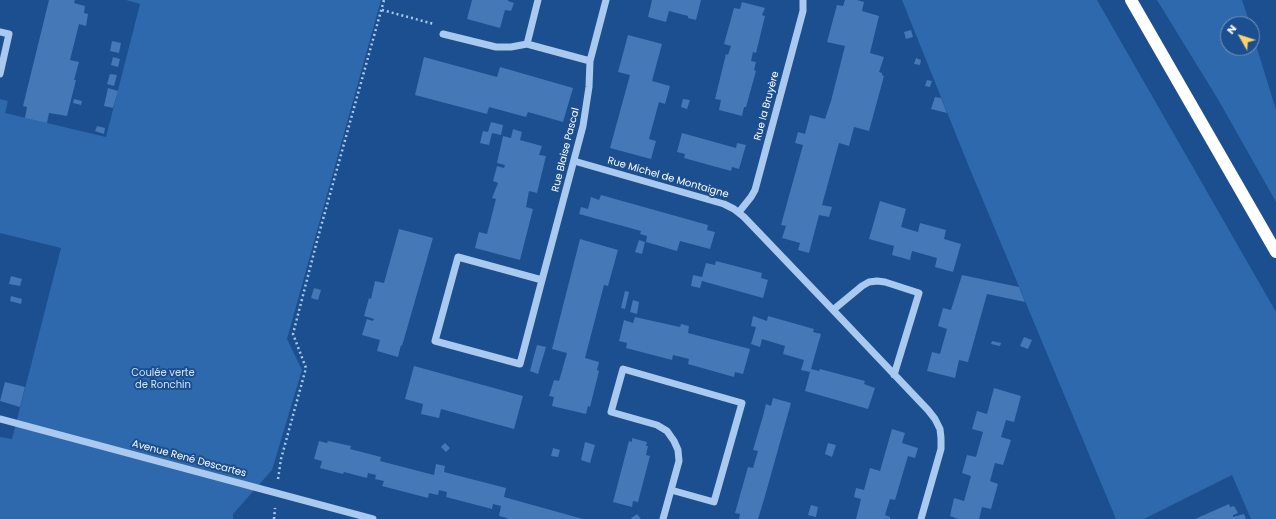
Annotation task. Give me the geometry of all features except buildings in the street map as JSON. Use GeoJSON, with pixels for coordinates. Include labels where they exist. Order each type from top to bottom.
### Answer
{"type":"FeatureCollection","features":[{"type":"Feature","properties":{"kind":"highway"},"geometry":{"type":"LineString","coordinates":[[1131,0],[1276,252]]}},
{"type":"Feature","properties":{"kind":"street"},"geometry":{"type":"LineString","coordinates":[[527,44],[538,0]]}},
{"type":"Feature","properties":{"kind":"street","name":"Rue Blaise Pascal"},"geometry":{"type":"LineString","coordinates":[[542,280],[458,258],[435,341],[520,364],[583,126],[590,61],[606,0]]}},
{"type":"Feature","properties":{"kind":"street","name":"Rue la Bruyère"},"geometry":{"type":"LineString","coordinates":[[739,212],[755,190],[803,11],[803,0]]}},
{"type":"Feature","properties":{"kind":"street"},"geometry":{"type":"LineString","coordinates":[[0,32],[9,34],[0,74]]}},
{"type":"Feature","properties":{"kind":"street"},"geometry":{"type":"LineString","coordinates":[[442,34],[496,47],[511,47],[527,44],[590,61]]}},
{"type":"Feature","properties":{"kind":"street","name":"Rue Michel de Montaigne"},"geometry":{"type":"LineString","coordinates":[[574,161],[724,204],[739,212],[894,375],[934,419],[940,429],[941,449],[921,519]]}},
{"type":"Feature","properties":{"kind":"street"},"geometry":{"type":"LineString","coordinates":[[833,310],[869,282],[885,282],[919,293],[894,375]]}},
{"type":"Feature","properties":{"kind":"street"},"geometry":{"type":"LineString","coordinates":[[663,519],[671,490],[679,461],[678,450],[674,440],[667,431],[657,425],[611,412],[623,369],[742,403],[714,502],[671,490]]}},
{"type":"Feature","properties":{"kind":"street","name":"Avenue René Descartes"},"geometry":{"type":"LineString","coordinates":[[0,419],[373,519]]}},
{"type":"Feature","properties":{"kind":"path"},"geometry":{"type":"LineString","coordinates":[[276,493],[281,459],[306,368],[293,334],[319,234],[384,0]]}},
{"type":"Feature","properties":{"kind":"path"},"geometry":{"type":"LineString","coordinates":[[382,10],[436,25],[442,34]]}},
{"type":"Feature","properties":{"kind":"green space","name":"Coulée verte de Ronchin"},"geometry":{"type":"Polygon","coordinates":[[[126,0],[381,0],[287,339],[302,370],[272,470],[233,514],[233,519],[0,519],[0,437],[12,439],[61,248],[0,233],[0,99],[8,101],[5,113],[106,137],[140,4],[126,0]]]}},
{"type":"Feature","properties":{"kind":"green space"},"geometry":{"type":"Polygon","coordinates":[[[902,0],[1097,0],[1276,312],[1276,519],[1251,519],[1232,475],[1144,519],[1116,519],[967,162],[902,0]]]}},
{"type":"Feature","properties":{"kind":"green space"},"geometry":{"type":"Polygon","coordinates":[[[1157,0],[1242,0],[1247,16],[1220,16],[1220,56],[1259,56],[1276,110],[1276,202],[1219,101],[1157,0]]]}}]}
